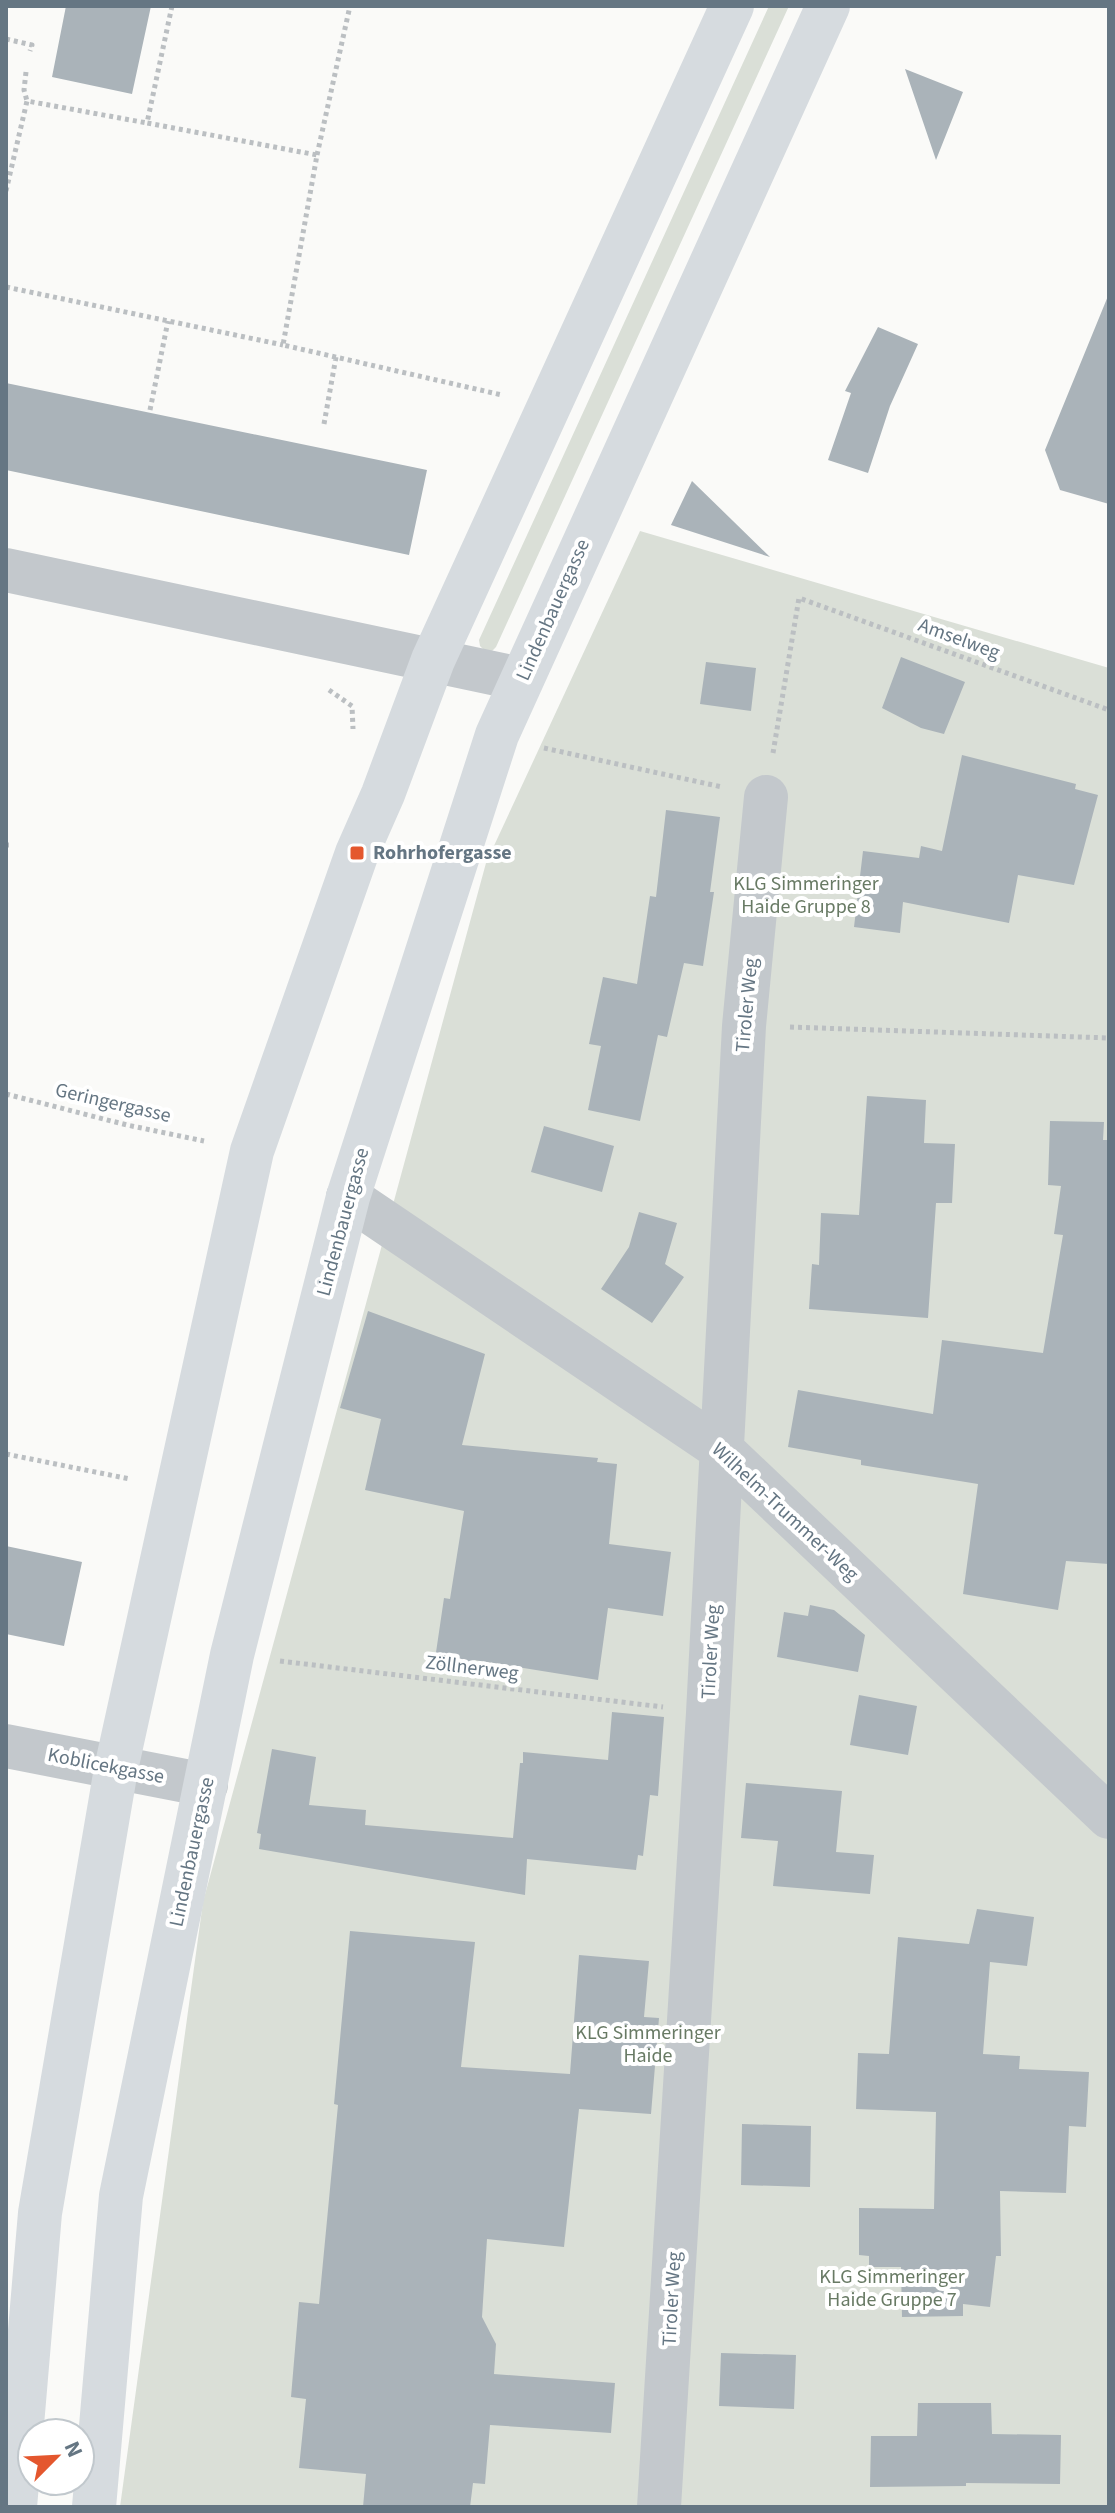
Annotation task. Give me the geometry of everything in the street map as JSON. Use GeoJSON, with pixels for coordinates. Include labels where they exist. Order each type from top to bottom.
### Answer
{"type":"FeatureCollection","features":[{"type":"Feature","properties":{"kind":"street"},"geometry":{"type":"LineString","coordinates":[[15,2507],[40,2213],[116,1769],[252,1151],[357,853],[383,794],[433,660],[732,6]]}},
{"type":"Feature","properties":{"kind":"street","name":"Lindenbauergasse"},"geometry":{"type":"LineString","coordinates":[[94,2507],[121,2196],[232,1655],[348,1197],[497,735],[828,6]]}},
{"type":"Feature","properties":{"kind":"street"},"geometry":{"type":"LineString","coordinates":[[6,570],[521,679]]}},
{"type":"Feature","properties":{"kind":"street","name":"Tiroler Weg"},"geometry":{"type":"LineString","coordinates":[[659,2507],[708,1713],[744,1026],[766,797]]}},
{"type":"Feature","properties":{"kind":"street","name":"Wilhelm-Trummer-Weg"},"geometry":{"type":"LineString","coordinates":[[348,1197],[721,1449],[1109,1817]]}},
{"type":"Feature","properties":{"kind":"street","name":"Koblicekgasse"},"geometry":{"type":"LineString","coordinates":[[6,1746],[206,1785]]}},
{"type":"Feature","properties":{"kind":"path"},"geometry":{"type":"LineString","coordinates":[[147,123],[172,6]]}},
{"type":"Feature","properties":{"kind":"path"},"geometry":{"type":"LineString","coordinates":[[283,345],[317,155],[350,6]]}},
{"type":"Feature","properties":{"kind":"path"},"geometry":{"type":"LineString","coordinates":[[6,39],[32,45],[30,51]]}},
{"type":"Feature","properties":{"kind":"path"},"geometry":{"type":"LineString","coordinates":[[6,191],[27,101],[24,90],[26,72]]}},
{"type":"Feature","properties":{"kind":"path"},"geometry":{"type":"LineString","coordinates":[[27,101],[317,155]]}},
{"type":"Feature","properties":{"kind":"path"},"geometry":{"type":"LineString","coordinates":[[6,287],[502,395]]}},
{"type":"Feature","properties":{"kind":"path"},"geometry":{"type":"LineString","coordinates":[[150,410],[168,321]]}},
{"type":"Feature","properties":{"kind":"path"},"geometry":{"type":"LineString","coordinates":[[324,424],[336,357]]}},
{"type":"Feature","properties":{"kind":"path"},"geometry":{"type":"LineString","coordinates":[[496,409],[509,381]]}},
{"type":"Feature","properties":{"kind":"path","name":"Amselweg"},"geometry":{"type":"LineString","coordinates":[[766,797],[799,598],[1109,710]]}},
{"type":"Feature","properties":{"kind":"path"},"geometry":{"type":"LineString","coordinates":[[318,682],[352,706],[354,743]]}},
{"type":"Feature","properties":{"kind":"path"},"geometry":{"type":"LineString","coordinates":[[541,748],[766,797]]}},
{"type":"Feature","properties":{"kind":"path"},"geometry":{"type":"LineString","coordinates":[[744,1026],[1109,1038]]}},
{"type":"Feature","properties":{"kind":"path","name":"Geringergasse"},"geometry":{"type":"LineString","coordinates":[[6,1094],[213,1143]]}},
{"type":"Feature","properties":{"kind":"path"},"geometry":{"type":"LineString","coordinates":[[6,1454],[130,1479],[127,1495]]}},
{"type":"Feature","properties":{"kind":"path","name":"Zöllnerweg"},"geometry":{"type":"LineString","coordinates":[[232,1655],[708,1713]]}},
{"type":"Feature","properties":{"kind":"green space"},"geometry":{"type":"Polygon","coordinates":[[[769,6],[789,6],[496,647],[491,652],[485,651],[479,640],[769,6]]]}},
{"type":"Feature","properties":{"kind":"green space","name":"KLG Simmeringer Haide Gruppe 8"},"geometry":{"type":"Polygon","coordinates":[[[640,531],[1109,668],[1109,2507],[120,2507],[203,1902],[486,863],[640,531]]]}},
{"type":"Feature","properties":{"kind":"building"},"geometry":{"type":"Polygon","coordinates":[[[66,6],[151,6],[132,94],[52,77],[66,6]]]}},
{"type":"Feature","properties":{"kind":"building"},"geometry":{"type":"Polygon","coordinates":[[[905,69],[963,92],[936,160],[905,69]]]}},
{"type":"Feature","properties":{"kind":"building"},"geometry":{"type":"Polygon","coordinates":[[[1108,296],[1109,504],[1060,490],[1045,450],[1108,296]]]}},
{"type":"Feature","properties":{"kind":"building"},"geometry":{"type":"Polygon","coordinates":[[[878,327],[918,344],[890,406],[868,473],[828,460],[851,393],[845,391],[878,327]]]}},
{"type":"Feature","properties":{"kind":"building"},"geometry":{"type":"Polygon","coordinates":[[[6,383],[427,470],[409,555],[6,470],[6,383]]]}},
{"type":"Feature","properties":{"kind":"building"},"geometry":{"type":"Polygon","coordinates":[[[692,481],[770,557],[671,525],[692,481]]]}},
{"type":"Feature","properties":{"kind":"building"},"geometry":{"type":"Polygon","coordinates":[[[901,657],[965,682],[944,734],[921,728],[882,708],[901,657]]]}},
{"type":"Feature","properties":{"kind":"building"},"geometry":{"type":"Polygon","coordinates":[[[706,662],[756,668],[751,711],[700,704],[706,662]]]}},
{"type":"Feature","properties":{"kind":"building"},"geometry":{"type":"Polygon","coordinates":[[[962,755],[1076,784],[1075,789],[1098,795],[1074,885],[1018,875],[1009,923],[903,902],[900,933],[854,927],[863,851],[919,858],[921,846],[942,851],[962,755]]]}},
{"type":"Feature","properties":{"kind":"building"},"geometry":{"type":"Polygon","coordinates":[[[666,810],[720,817],[710,892],[714,892],[703,966],[684,963],[667,1037],[658,1035],[640,1121],[588,1110],[601,1046],[589,1044],[603,977],[637,984],[650,896],[656,897],[666,810]]]}},
{"type":"Feature","properties":{"kind":"building"},"geometry":{"type":"Polygon","coordinates":[[[867,1096],[926,1100],[924,1143],[955,1144],[952,1203],[936,1203],[928,1318],[809,1309],[812,1264],[819,1265],[821,1213],[859,1215],[867,1096]]]}},
{"type":"Feature","properties":{"kind":"building"},"geometry":{"type":"Polygon","coordinates":[[[1050,1121],[1104,1122],[1103,1140],[1109,1140],[1109,1564],[1066,1561],[1058,1610],[963,1594],[978,1484],[861,1465],[861,1460],[788,1447],[798,1390],[933,1414],[942,1340],[1043,1353],[1063,1235],[1054,1234],[1061,1186],[1048,1185],[1050,1121]]]}},
{"type":"Feature","properties":{"kind":"building"},"geometry":{"type":"Polygon","coordinates":[[[544,1126],[614,1146],[602,1192],[531,1172],[544,1126]]]}},
{"type":"Feature","properties":{"kind":"building"},"geometry":{"type":"Polygon","coordinates":[[[639,1212],[677,1223],[665,1264],[684,1277],[652,1323],[601,1289],[629,1247],[639,1212]]]}},
{"type":"Feature","properties":{"kind":"building"},"geometry":{"type":"Polygon","coordinates":[[[368,1311],[485,1354],[462,1445],[598,1458],[597,1462],[617,1464],[609,1544],[671,1552],[663,1616],[608,1608],[598,1680],[474,1660],[471,1670],[434,1666],[444,1598],[450,1599],[464,1511],[365,1490],[381,1419],[340,1408],[368,1311]]]}},
{"type":"Feature","properties":{"kind":"building"},"geometry":{"type":"Polygon","coordinates":[[[6,1546],[82,1562],[64,1646],[6,1634],[6,1546]]]}},
{"type":"Feature","properties":{"kind":"building"},"geometry":{"type":"Polygon","coordinates":[[[810,1605],[834,1610],[865,1635],[858,1672],[777,1657],[784,1612],[808,1616],[810,1605]]]}},
{"type":"Feature","properties":{"kind":"building"},"geometry":{"type":"Polygon","coordinates":[[[859,1695],[917,1706],[908,1755],[850,1745],[859,1695]]]}},
{"type":"Feature","properties":{"kind":"building"},"geometry":{"type":"Polygon","coordinates":[[[612,1712],[664,1717],[658,1796],[650,1795],[643,1856],[638,1855],[636,1870],[527,1859],[525,1895],[259,1849],[261,1834],[257,1833],[272,1749],[316,1757],[309,1805],[366,1810],[365,1825],[513,1838],[523,1752],[608,1760],[612,1712]]]}},
{"type":"Feature","properties":{"kind":"building"},"geometry":{"type":"Polygon","coordinates":[[[746,1783],[842,1791],[836,1852],[874,1855],[870,1894],[773,1886],[778,1841],[741,1838],[746,1783]]]}},
{"type":"Feature","properties":{"kind":"building"},"geometry":{"type":"Polygon","coordinates":[[[977,1909],[1034,1917],[1027,1966],[990,1962],[983,2054],[1020,2056],[1019,2069],[1089,2072],[1086,2127],[1069,2126],[1066,2193],[1000,2191],[1001,2256],[996,2256],[990,2307],[963,2304],[963,2316],[902,2317],[901,2267],[869,2267],[869,2256],[859,2255],[859,2208],[934,2209],[936,2112],[856,2109],[858,2053],[889,2054],[898,1937],[969,1944],[977,1909]]]}},
{"type":"Feature","properties":{"kind":"building"},"geometry":{"type":"Polygon","coordinates":[[[350,1931],[475,1942],[461,2067],[570,2074],[579,1955],[649,1961],[644,2017],[659,2018],[651,2114],[579,2109],[564,2247],[487,2239],[482,2317],[496,2344],[494,2374],[615,2383],[611,2433],[490,2425],[485,2484],[473,2483],[470,2507],[363,2507],[366,2474],[299,2468],[306,2399],[291,2397],[299,2302],[319,2304],[338,2105],[334,2104],[350,1931]]]}},
{"type":"Feature","properties":{"kind":"building"},"geometry":{"type":"Polygon","coordinates":[[[742,2124],[811,2126],[810,2187],[741,2185],[742,2124]]]}},
{"type":"Feature","properties":{"kind":"building"},"geometry":{"type":"Polygon","coordinates":[[[721,2353],[796,2355],[794,2409],[719,2406],[721,2353]]]}},
{"type":"Feature","properties":{"kind":"building"},"geometry":{"type":"Polygon","coordinates":[[[918,2403],[991,2403],[992,2434],[1061,2435],[1060,2484],[966,2483],[966,2486],[870,2487],[871,2436],[917,2436],[918,2403]]]}},
{"type":"Feature","properties":{"kind":"place","name":"Rohrhofergasse"},"geometry":{"type":"Point","coordinates":[357,853]}},
{"type":"Feature","properties":{"kind":"park label","name":"KLG Simmeringer Haide"},"geometry":{"type":"Point","coordinates":[648,2044]}},
{"type":"Feature","properties":{"kind":"park label","name":"KLG Simmeringer Haide Gruppe 7"},"geometry":{"type":"Point","coordinates":[892,2288]}}]}
